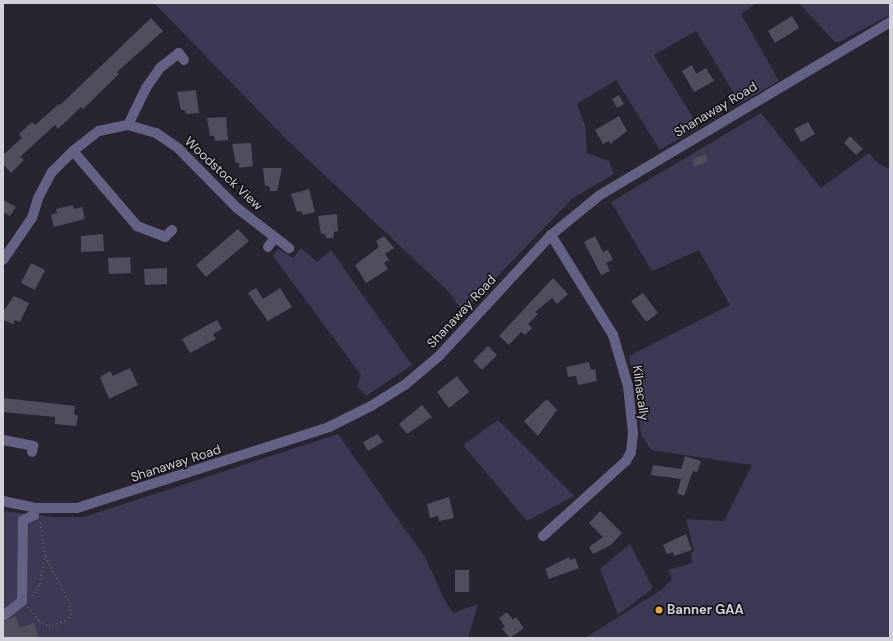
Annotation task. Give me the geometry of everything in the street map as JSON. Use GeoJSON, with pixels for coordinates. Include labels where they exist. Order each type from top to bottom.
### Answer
{"type":"FeatureCollection","features":[{"type":"Feature","properties":{"kind":"street","name":"Shanaway Road"},"geometry":{"type":"LineString","coordinates":[[3,501],[35,511],[77,508],[329,427],[371,406],[406,384],[439,356],[551,235],[600,195],[890,22]]}},
{"type":"Feature","properties":{"kind":"street"},"geometry":{"type":"LineString","coordinates":[[128,125],[146,88],[160,68],[179,53],[184,60]]}},
{"type":"Feature","properties":{"kind":"street","name":"Woodstock View"},"geometry":{"type":"LineString","coordinates":[[3,260],[32,218],[38,198],[52,172],[73,151],[100,131],[128,125],[156,133],[178,148],[237,208],[289,248]]}},
{"type":"Feature","properties":{"kind":"street"},"geometry":{"type":"LineString","coordinates":[[73,151],[137,226],[165,237],[172,230]]}},
{"type":"Feature","properties":{"kind":"street","name":"Kilnacally"},"geometry":{"type":"LineString","coordinates":[[543,536],[626,461],[631,452],[633,433],[628,386],[613,335],[551,235]]}},
{"type":"Feature","properties":{"kind":"street"},"geometry":{"type":"LineString","coordinates":[[268,248],[275,237]]}},
{"type":"Feature","properties":{"kind":"street"},"geometry":{"type":"LineString","coordinates":[[3,440],[33,446],[32,452]]}},
{"type":"Feature","properties":{"kind":"street"},"geometry":{"type":"LineString","coordinates":[[3,616],[22,600],[23,520],[35,511]]}},
{"type":"Feature","properties":{"kind":"path"},"geometry":{"type":"LineString","coordinates":[[35,511],[41,523],[45,556],[40,584],[35,593],[22,600],[39,621],[49,626],[66,621],[71,615],[70,604],[45,556]]}},
{"type":"Feature","properties":{"kind":"shaded area"},"geometry":{"type":"Polygon","coordinates":[[[154,3],[757,3],[741,14],[779,81],[740,103],[696,31],[654,55],[699,127],[660,150],[616,80],[577,104],[585,126],[587,153],[609,161],[614,174],[573,198],[463,312],[449,292],[285,138],[154,3]]]}},
{"type":"Feature","properties":{"kind":"shaded area"},"geometry":{"type":"Polygon","coordinates":[[[799,3],[890,3],[890,15],[839,42],[835,42],[799,3]]]}},
{"type":"Feature","properties":{"kind":"shaded area"},"geometry":{"type":"Polygon","coordinates":[[[761,113],[821,188],[869,153],[879,164],[890,169],[890,638],[585,638],[661,590],[672,579],[668,570],[692,563],[691,553],[694,551],[686,519],[724,521],[752,465],[651,450],[641,435],[637,394],[629,356],[730,305],[699,250],[652,271],[611,202],[761,113]]]}},
{"type":"Feature","properties":{"kind":"shaded area"},"geometry":{"type":"Polygon","coordinates":[[[301,248],[317,262],[331,250],[412,365],[366,396],[357,386],[361,375],[273,256],[278,249],[293,258],[301,248]]]}},
{"type":"Feature","properties":{"kind":"shaded area"},"geometry":{"type":"Polygon","coordinates":[[[498,420],[574,496],[527,521],[463,445],[498,420]]]}},
{"type":"Feature","properties":{"kind":"shaded area"},"geometry":{"type":"Polygon","coordinates":[[[338,434],[426,559],[445,601],[453,613],[478,604],[468,638],[3,638],[3,511],[53,517],[84,517],[338,434]]]}},
{"type":"Feature","properties":{"kind":"shaded area"},"geometry":{"type":"Polygon","coordinates":[[[630,544],[653,588],[618,615],[600,569],[630,544]]]}},
{"type":"Feature","properties":{"kind":"building"},"geometry":{"type":"Polygon","coordinates":[[[792,16],[799,28],[775,43],[768,31],[792,16]]]}},
{"type":"Feature","properties":{"kind":"building"},"geometry":{"type":"Polygon","coordinates":[[[151,18],[163,31],[117,72],[119,74],[83,109],[81,107],[58,129],[55,125],[20,157],[24,160],[11,173],[3,164],[3,155],[22,138],[19,134],[32,122],[35,125],[59,104],[60,105],[151,18]]]}},
{"type":"Feature","properties":{"kind":"building"},"geometry":{"type":"Polygon","coordinates":[[[692,65],[696,74],[706,68],[714,81],[694,92],[682,71],[692,65]]]}},
{"type":"Feature","properties":{"kind":"building"},"geometry":{"type":"Polygon","coordinates":[[[196,90],[199,113],[186,114],[185,110],[181,110],[177,92],[196,90]]]}},
{"type":"Feature","properties":{"kind":"building"},"geometry":{"type":"Polygon","coordinates":[[[619,95],[624,104],[617,108],[612,99],[619,95]]]}},
{"type":"Feature","properties":{"kind":"building"},"geometry":{"type":"Polygon","coordinates":[[[619,116],[627,131],[610,144],[609,141],[603,144],[595,130],[619,116]]]}},
{"type":"Feature","properties":{"kind":"building"},"geometry":{"type":"Polygon","coordinates":[[[226,117],[228,140],[215,141],[214,136],[210,136],[207,118],[226,117]]]}},
{"type":"Feature","properties":{"kind":"building"},"geometry":{"type":"Polygon","coordinates":[[[808,122],[815,134],[801,142],[794,129],[808,122]]]}},
{"type":"Feature","properties":{"kind":"building"},"geometry":{"type":"Polygon","coordinates":[[[850,136],[863,149],[856,155],[844,143],[850,136]]]}},
{"type":"Feature","properties":{"kind":"building"},"geometry":{"type":"Polygon","coordinates":[[[251,143],[253,166],[239,168],[239,162],[236,164],[232,144],[251,143]]]}},
{"type":"Feature","properties":{"kind":"building"},"geometry":{"type":"Polygon","coordinates":[[[705,154],[708,161],[695,167],[692,160],[705,154]]]}},
{"type":"Feature","properties":{"kind":"building"},"geometry":{"type":"Polygon","coordinates":[[[263,168],[282,168],[277,191],[270,191],[269,186],[265,186],[263,168]]]}},
{"type":"Feature","properties":{"kind":"building"},"geometry":{"type":"Polygon","coordinates":[[[309,189],[315,212],[303,215],[301,211],[297,212],[291,194],[309,189]]]}},
{"type":"Feature","properties":{"kind":"building"},"geometry":{"type":"Polygon","coordinates":[[[3,200],[16,207],[10,216],[3,212],[3,200]]]}},
{"type":"Feature","properties":{"kind":"building"},"geometry":{"type":"Polygon","coordinates":[[[73,205],[74,209],[82,207],[85,219],[54,227],[51,215],[57,213],[56,209],[73,205]]]}},
{"type":"Feature","properties":{"kind":"building"},"geometry":{"type":"Polygon","coordinates":[[[337,214],[338,231],[334,232],[333,238],[326,238],[325,234],[321,234],[318,216],[337,214]]]}},
{"type":"Feature","properties":{"kind":"building"},"geometry":{"type":"Polygon","coordinates":[[[238,229],[249,241],[206,277],[196,265],[238,229]]]}},
{"type":"Feature","properties":{"kind":"building"},"geometry":{"type":"Polygon","coordinates":[[[103,234],[104,251],[81,252],[81,236],[103,234]]]}},
{"type":"Feature","properties":{"kind":"building"},"geometry":{"type":"Polygon","coordinates":[[[384,236],[394,248],[385,254],[389,260],[384,263],[388,269],[366,283],[355,265],[379,247],[376,241],[384,236]]]}},
{"type":"Feature","properties":{"kind":"building"},"geometry":{"type":"Polygon","coordinates":[[[595,236],[603,252],[608,250],[613,260],[606,263],[610,271],[601,275],[584,242],[595,236]]]}},
{"type":"Feature","properties":{"kind":"building"},"geometry":{"type":"Polygon","coordinates":[[[130,257],[131,273],[109,274],[108,258],[130,257]]]}},
{"type":"Feature","properties":{"kind":"building"},"geometry":{"type":"Polygon","coordinates":[[[31,263],[45,270],[35,290],[21,283],[31,263]]]}},
{"type":"Feature","properties":{"kind":"building"},"geometry":{"type":"Polygon","coordinates":[[[167,268],[167,284],[145,285],[144,269],[167,268]]]}},
{"type":"Feature","properties":{"kind":"building"},"geometry":{"type":"Polygon","coordinates":[[[553,278],[568,294],[557,304],[552,298],[535,312],[538,314],[528,324],[532,328],[525,335],[521,332],[509,345],[499,336],[553,278]]]}},
{"type":"Feature","properties":{"kind":"building"},"geometry":{"type":"Polygon","coordinates":[[[256,288],[263,299],[280,288],[292,307],[268,321],[248,293],[256,288]]]}},
{"type":"Feature","properties":{"kind":"building"},"geometry":{"type":"Polygon","coordinates":[[[643,293],[658,313],[646,322],[631,301],[643,293]]]}},
{"type":"Feature","properties":{"kind":"building"},"geometry":{"type":"Polygon","coordinates":[[[14,296],[29,303],[20,322],[15,320],[13,324],[3,320],[3,312],[14,296]]]}},
{"type":"Feature","properties":{"kind":"building"},"geometry":{"type":"Polygon","coordinates":[[[217,320],[222,329],[213,334],[216,339],[190,353],[182,339],[217,320]]]}},
{"type":"Feature","properties":{"kind":"building"},"geometry":{"type":"Polygon","coordinates":[[[488,346],[497,355],[482,370],[473,361],[488,346]]]}},
{"type":"Feature","properties":{"kind":"building"},"geometry":{"type":"Polygon","coordinates":[[[589,362],[591,370],[595,369],[597,381],[578,385],[576,376],[568,377],[566,367],[589,362]]]}},
{"type":"Feature","properties":{"kind":"building"},"geometry":{"type":"Polygon","coordinates":[[[130,368],[138,385],[109,399],[100,377],[110,371],[113,376],[130,368]]]}},
{"type":"Feature","properties":{"kind":"building"},"geometry":{"type":"Polygon","coordinates":[[[457,376],[469,392],[449,408],[437,392],[457,376]]]}},
{"type":"Feature","properties":{"kind":"building"},"geometry":{"type":"Polygon","coordinates":[[[3,398],[75,406],[74,414],[78,416],[76,426],[55,424],[55,417],[3,412],[3,398]]]}},
{"type":"Feature","properties":{"kind":"building"},"geometry":{"type":"Polygon","coordinates":[[[547,399],[557,410],[538,436],[524,421],[547,399]]]}},
{"type":"Feature","properties":{"kind":"building"},"geometry":{"type":"Polygon","coordinates":[[[422,405],[432,417],[407,434],[399,424],[422,405]]]}},
{"type":"Feature","properties":{"kind":"building"},"geometry":{"type":"Polygon","coordinates":[[[378,434],[383,442],[368,451],[363,442],[378,434]]]}},
{"type":"Feature","properties":{"kind":"building"},"geometry":{"type":"Polygon","coordinates":[[[685,456],[701,461],[697,472],[693,471],[684,496],[677,493],[681,479],[651,475],[653,465],[681,469],[685,456]]]}},
{"type":"Feature","properties":{"kind":"building"},"geometry":{"type":"Polygon","coordinates":[[[449,497],[454,518],[439,521],[438,516],[430,518],[427,504],[449,497]]]}},
{"type":"Feature","properties":{"kind":"building"},"geometry":{"type":"Polygon","coordinates":[[[600,511],[622,533],[611,545],[593,554],[589,547],[603,537],[589,523],[600,511]]]}},
{"type":"Feature","properties":{"kind":"building"},"geometry":{"type":"Polygon","coordinates":[[[686,534],[692,550],[674,556],[673,552],[667,554],[663,545],[686,534]]]}},
{"type":"Feature","properties":{"kind":"building"},"geometry":{"type":"Polygon","coordinates":[[[569,557],[570,560],[575,558],[579,568],[549,579],[545,569],[569,557]]]}},
{"type":"Feature","properties":{"kind":"building"},"geometry":{"type":"Polygon","coordinates":[[[455,570],[469,570],[469,592],[455,592],[455,570]]]}},
{"type":"Feature","properties":{"kind":"building"},"geometry":{"type":"Polygon","coordinates":[[[507,612],[513,620],[516,617],[524,628],[510,638],[502,629],[505,627],[499,618],[507,612]]]}},
{"type":"Feature","properties":{"kind":"building"},"geometry":{"type":"Polygon","coordinates":[[[16,616],[20,628],[34,623],[39,638],[3,638],[3,622],[16,616]]]}},
{"type":"Feature","properties":{"kind":"place","name":"Banner GAA"},"geometry":{"type":"Point","coordinates":[659,610]}}]}
